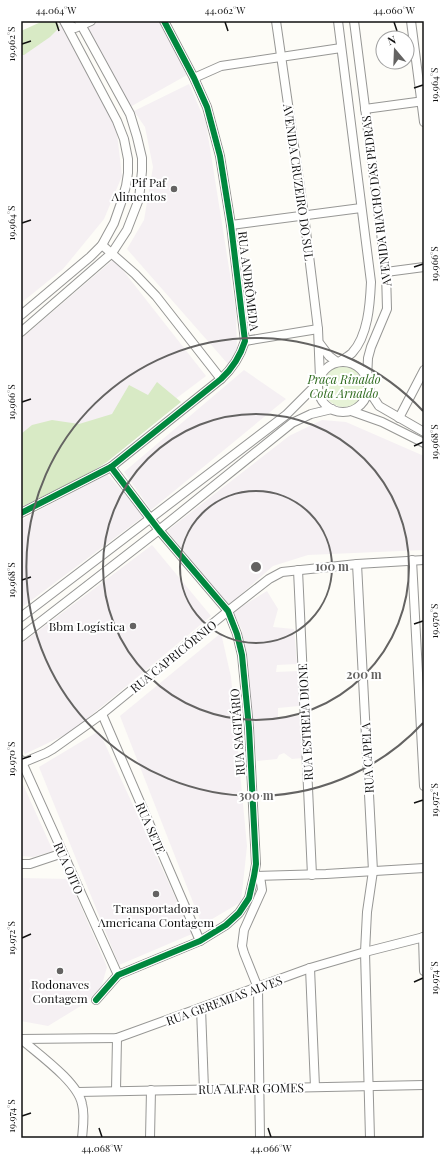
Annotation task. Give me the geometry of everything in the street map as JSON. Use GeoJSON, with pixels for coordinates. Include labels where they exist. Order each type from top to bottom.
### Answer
{"type":"FeatureCollection","features":[{"type":"Feature","properties":{"kind":"street"},"geometry":{"type":"LineString","coordinates":[[64,21],[73,27],[80,23],[90,21]]}},
{"type":"Feature","properties":{"kind":"street"},"geometry":{"type":"LineString","coordinates":[[21,315],[90,257],[102,245],[114,223],[126,186],[128,173],[128,158],[124,139],[117,121],[64,21]]}},
{"type":"Feature","properties":{"kind":"street","name":"RUA ANDRÔMEDA"},"geometry":{"type":"LineString","coordinates":[[21,513],[111,467],[232,369],[241,355],[246,341],[231,225],[220,156],[207,107],[194,78],[164,21]]}},
{"type":"Feature","properties":{"kind":"street","name":"AVENIDA CRUZEIRO DO SUL"},"geometry":{"type":"LineString","coordinates":[[276,21],[304,215],[320,343],[319,380]]}},
{"type":"Feature","properties":{"kind":"street","name":"AVENIDA RIACHO DAS PEDRAS"},"geometry":{"type":"LineString","coordinates":[[338,21],[371,282],[370,308],[363,334],[352,353],[338,362]]}},
{"type":"Feature","properties":{"kind":"street","name":"AVENIDA RIACHO DAS PEDRAS"},"geometry":{"type":"LineString","coordinates":[[354,21],[386,272],[387,309],[368,358],[368,379]]}},
{"type":"Feature","properties":{"kind":"street"},"geometry":{"type":"LineString","coordinates":[[410,21],[423,101],[424,122]]}},
{"type":"Feature","properties":{"kind":"street"},"geometry":{"type":"LineString","coordinates":[[22,329],[112,253],[127,230],[139,199],[142,171],[140,151],[130,114],[80,23]]}},
{"type":"Feature","properties":{"kind":"street"},"geometry":{"type":"LineString","coordinates":[[194,78],[221,66],[341,48]]}},
{"type":"Feature","properties":{"kind":"street"},"geometry":{"type":"LineString","coordinates":[[97,84],[109,76]]}},
{"type":"Feature","properties":{"kind":"street"},"geometry":{"type":"LineString","coordinates":[[365,109],[423,101]]}},
{"type":"Feature","properties":{"kind":"street"},"geometry":{"type":"LineString","coordinates":[[231,225],[361,208]]}},
{"type":"Feature","properties":{"kind":"street"},"geometry":{"type":"LineString","coordinates":[[102,245],[135,274],[156,296],[221,379]]}},
{"type":"Feature","properties":{"kind":"street"},"geometry":{"type":"LineString","coordinates":[[386,272],[424,267]]}},
{"type":"Feature","properties":{"kind":"street"},"geometry":{"type":"LineString","coordinates":[[246,341],[318,329]]}},
{"type":"Feature","properties":{"kind":"street"},"geometry":{"type":"LineString","coordinates":[[320,343],[329,356],[338,362]]}},
{"type":"Feature","properties":{"kind":"street"},"geometry":{"type":"LineString","coordinates":[[21,617],[286,415],[319,380],[326,369],[338,362],[346,362],[360,367],[368,379],[372,397],[379,406],[424,432]]}},
{"type":"Feature","properties":{"kind":"street"},"geometry":{"type":"LineString","coordinates":[[399,418],[424,370]]}},
{"type":"Feature","properties":{"kind":"street"},"geometry":{"type":"LineString","coordinates":[[319,380],[318,390],[321,398],[325,404],[332,409],[338,411],[351,411],[382,422],[424,443]]}},
{"type":"Feature","properties":{"kind":"street"},"geometry":{"type":"LineString","coordinates":[[351,411],[364,402],[369,388]]}},
{"type":"Feature","properties":{"kind":"street"},"geometry":{"type":"LineString","coordinates":[[21,637],[159,530],[292,423],[311,414],[332,409]]}},
{"type":"Feature","properties":{"kind":"street","name":"RUA SAGITÁRIO"},"geometry":{"type":"LineString","coordinates":[[96,1000],[118,975],[200,941],[226,925],[239,913],[249,898],[257,876],[249,728],[242,655],[237,634],[228,611],[159,530],[111,467]]}},
{"type":"Feature","properties":{"kind":"street"},"geometry":{"type":"LineString","coordinates":[[412,560],[424,786]]}},
{"type":"Feature","properties":{"kind":"street","name":"RUA CAPRICÓRNIO"},"geometry":{"type":"LineString","coordinates":[[22,761],[53,749],[102,714],[228,611],[269,579],[282,572],[357,564],[424,560]]}},
{"type":"Feature","properties":{"kind":"street","name":"RUA CAPELA"},"geometry":{"type":"LineString","coordinates":[[357,564],[373,871],[366,912],[365,952],[370,1138]]}},
{"type":"Feature","properties":{"kind":"street","name":"RUA ESTRELA DIONE"},"geometry":{"type":"LineString","coordinates":[[298,570],[312,875]]}},
{"type":"Feature","properties":{"kind":"street","name":"RUA SETE"},"geometry":{"type":"LineString","coordinates":[[102,714],[200,941]]}},
{"type":"Feature","properties":{"kind":"street","name":"RUA OITO"},"geometry":{"type":"LineString","coordinates":[[22,761],[118,975]]}},
{"type":"Feature","properties":{"kind":"street"},"geometry":{"type":"LineString","coordinates":[[21,864],[30,864],[63,853]]}},
{"type":"Feature","properties":{"kind":"street"},"geometry":{"type":"LineString","coordinates":[[260,1138],[258,988],[242,946],[246,924],[262,890],[257,876],[312,875],[424,868]]}},
{"type":"Feature","properties":{"kind":"street"},"geometry":{"type":"LineString","coordinates":[[423,937],[424,971]]}},
{"type":"Feature","properties":{"kind":"street","name":"RUA GEREMIAS ALVES"},"geometry":{"type":"LineString","coordinates":[[21,1039],[117,1038],[310,968],[423,937]]}},
{"type":"Feature","properties":{"kind":"street"},"geometry":{"type":"LineString","coordinates":[[310,968],[315,1087]]}},
{"type":"Feature","properties":{"kind":"street"},"geometry":{"type":"LineString","coordinates":[[246,992],[251,972]]}},
{"type":"Feature","properties":{"kind":"street"},"geometry":{"type":"LineString","coordinates":[[201,1008],[204,1090]]}},
{"type":"Feature","properties":{"kind":"street"},"geometry":{"type":"LineString","coordinates":[[116,1090],[117,1038]]}},
{"type":"Feature","properties":{"kind":"street"},"geometry":{"type":"LineString","coordinates":[[21,1039],[68,1080],[78,1092],[82,1103],[84,1121],[82,1138]]}},
{"type":"Feature","properties":{"kind":"street","name":"RUA ALFAR GOMES"},"geometry":{"type":"LineString","coordinates":[[78,1092],[116,1090],[204,1090],[424,1085]]}},
{"type":"Feature","properties":{"kind":"street"},"geometry":{"type":"LineString","coordinates":[[150,1138],[151,1090]]}},
{"type":"Feature","properties":{"kind":"shaded area"},"geometry":{"type":"Polygon","coordinates":[[[101,21],[161,21],[187,75],[130,107],[83,29],[101,21]]]}},
{"type":"Feature","properties":{"kind":"shaded area"},"geometry":{"type":"Polygon","coordinates":[[[60,23],[116,125],[122,176],[104,219],[63,269],[21,303],[21,43],[60,23]]]}},
{"type":"Feature","properties":{"kind":"shaded area","name":"Pif Paf Alimentos"},"geometry":{"type":"Polygon","coordinates":[[[189,84],[206,123],[236,312],[237,348],[228,364],[127,249],[144,220],[153,167],[145,127],[134,111],[189,84]]]}},
{"type":"Feature","properties":{"kind":"shaded area"},"geometry":{"type":"Polygon","coordinates":[[[114,259],[206,376],[82,469],[21,501],[21,339],[114,259]]]}},
{"type":"Feature","properties":{"kind":"shaded area"},"geometry":{"type":"Polygon","coordinates":[[[244,370],[286,399],[151,510],[124,472],[244,370]]]}},
{"type":"Feature","properties":{"kind":"shaded area"},"geometry":{"type":"Polygon","coordinates":[[[322,420],[346,422],[424,456],[424,550],[308,555],[273,566],[229,605],[167,531],[289,436],[322,420]]]}},
{"type":"Feature","properties":{"kind":"shaded area"},"geometry":{"type":"Polygon","coordinates":[[[107,474],[144,516],[21,608],[21,520],[107,474]]]}},
{"type":"Feature","properties":{"kind":"shaded area"},"geometry":{"type":"Polygon","coordinates":[[[152,545],[211,616],[71,732],[25,754],[21,745],[21,644],[152,545]]]}},
{"type":"Feature","properties":{"kind":"shaded area"},"geometry":{"type":"Polygon","coordinates":[[[267,591],[278,609],[273,627],[294,629],[297,664],[277,665],[276,672],[299,671],[299,706],[278,708],[278,717],[301,716],[303,758],[292,759],[284,753],[279,755],[277,759],[257,761],[242,630],[233,612],[267,591]]]}},
{"type":"Feature","properties":{"kind":"shaded area"},"geometry":{"type":"Polygon","coordinates":[[[221,633],[231,677],[247,846],[241,902],[202,925],[120,716],[221,633]]]}},
{"type":"Feature","properties":{"kind":"shaded area"},"geometry":{"type":"Polygon","coordinates":[[[99,731],[192,934],[119,965],[39,767],[99,731]]]}},
{"type":"Feature","properties":{"kind":"shaded area"},"geometry":{"type":"Polygon","coordinates":[[[21,780],[53,851],[33,857],[21,856],[21,780]]]}},
{"type":"Feature","properties":{"kind":"shaded area"},"geometry":{"type":"Polygon","coordinates":[[[21,878],[69,879],[107,967],[101,988],[84,1004],[48,1026],[21,1021],[21,878]]]}},
{"type":"Feature","properties":{"kind":"green space"},"geometry":{"type":"Polygon","coordinates":[[[43,21],[56,21],[60,27],[50,37],[24,55],[21,55],[21,31],[43,21]]]}},
{"type":"Feature","properties":{"kind":"green space","name":"Praça Rinaldo Cota Arnaldo"},"geometry":{"type":"Polygon","coordinates":[[[340,365],[348,365],[356,368],[362,374],[365,386],[362,398],[356,404],[348,407],[340,407],[332,404],[326,398],[323,390],[323,382],[326,374],[332,368],[340,365]]]}},
{"type":"Feature","properties":{"kind":"green space"},"geometry":{"type":"Polygon","coordinates":[[[157,382],[181,402],[107,462],[80,479],[21,507],[21,434],[32,425],[52,420],[79,424],[112,414],[129,385],[148,395],[157,382]]]}},
{"type":"Feature","properties":{"kind":"cycle path"},"geometry":{"type":"LineString","coordinates":[[21,513],[111,467],[221,379],[236,362],[245,341],[231,225],[220,156],[207,107],[194,78],[164,21]]}},
{"type":"Feature","properties":{"kind":"cycle path"},"geometry":{"type":"LineString","coordinates":[[96,1000],[118,975],[200,941],[226,925],[239,913],[249,898],[256,864],[249,728],[242,655],[237,634],[228,611],[159,530],[111,467]]}},
{"type":"Feature","properties":{"kind":"place","name":"Pif Paf Alimentos"},"geometry":{"type":"Point","coordinates":[174,189]}},
{"type":"Feature","properties":{"kind":"place","name":"Bbm Logística"},"geometry":{"type":"Point","coordinates":[133,626]}},
{"type":"Feature","properties":{"kind":"place","name":"Transportadora Americana Contagem"},"geometry":{"type":"Point","coordinates":[156,894]}},
{"type":"Feature","properties":{"kind":"place","name":"Rodonaves Contagem"},"geometry":{"type":"Point","coordinates":[60,971]}}]}
